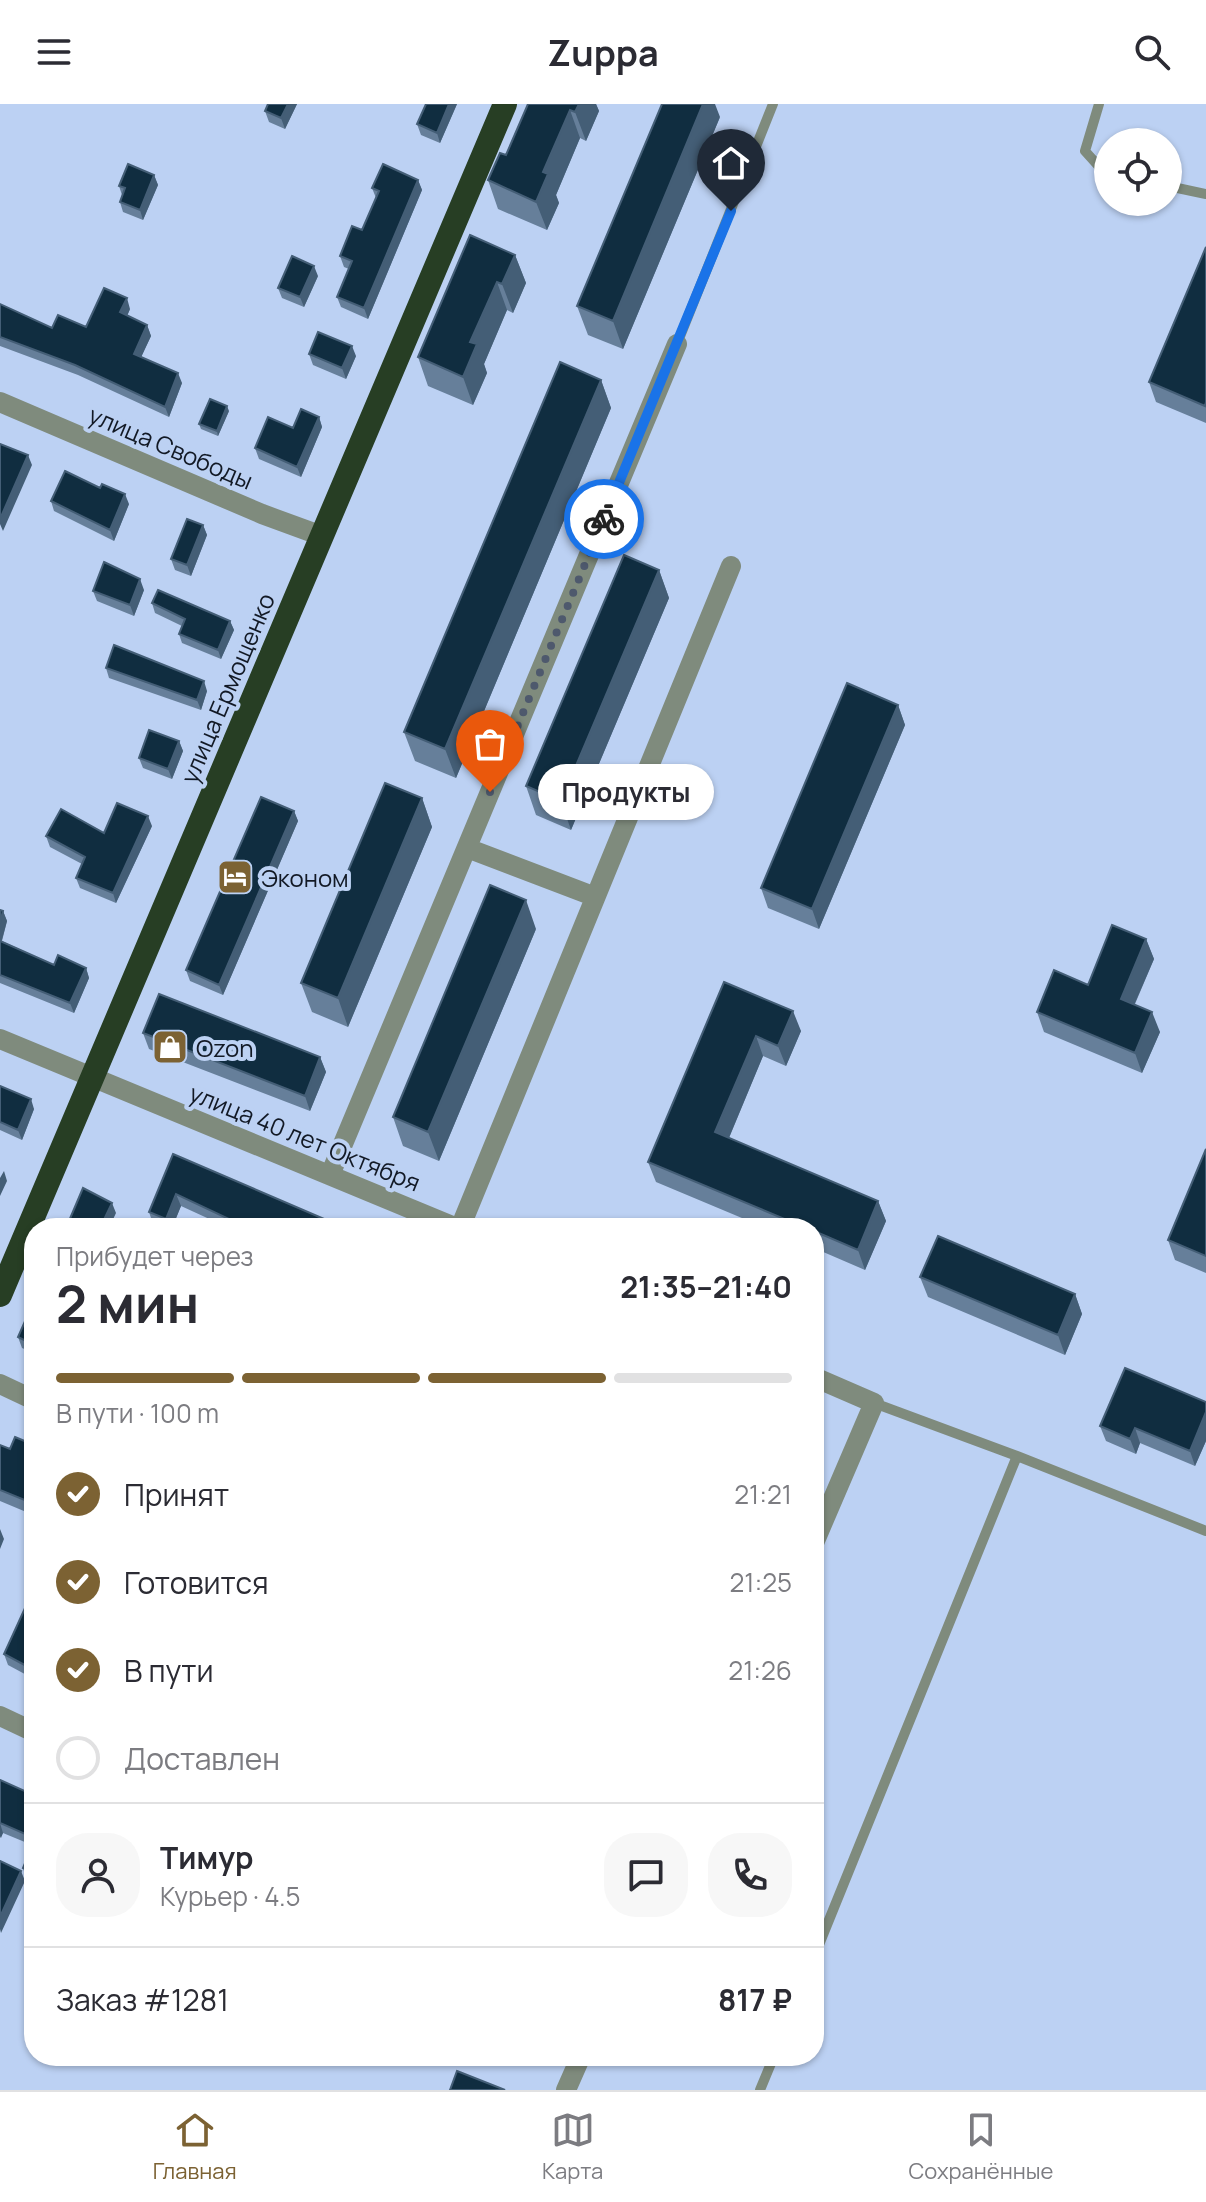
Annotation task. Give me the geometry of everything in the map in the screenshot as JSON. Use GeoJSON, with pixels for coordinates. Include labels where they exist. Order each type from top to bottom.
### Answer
{"type":"FeatureCollection","features":[{"type":"Feature","properties":{"kind":"highway","name":"улица Ермощенко"},"geometry":{"type":"LineString","coordinates":[[32,1218],[505,104]]}},
{"type":"Feature","properties":{"kind":"highway","name":"улица Ермощенко"},"geometry":{"type":"LineString","coordinates":[[0,1295],[24,1238]]}},
{"type":"Feature","properties":{"kind":"street"},"geometry":{"type":"LineString","coordinates":[[330,1175],[677,344]]}},
{"type":"Feature","properties":{"kind":"street","name":"улица Свободы"},"geometry":{"type":"LineString","coordinates":[[0,402],[262,514],[322,536]]}},
{"type":"Feature","properties":{"kind":"street"},"geometry":{"type":"LineString","coordinates":[[463,1218],[731,566]]}},
{"type":"Feature","properties":{"kind":"street"},"geometry":{"type":"LineString","coordinates":[[467,848],[593,896]]}},
{"type":"Feature","properties":{"kind":"street","name":"улица 40 лет Октября"},"geometry":{"type":"LineString","coordinates":[[0,1039],[435,1218]]}},
{"type":"Feature","properties":{"kind":"street"},"geometry":{"type":"LineString","coordinates":[[824,1381],[874,1403],[824,1520]]}},
{"type":"Feature","properties":{"kind":"street"},"geometry":{"type":"LineString","coordinates":[[0,1384],[24,1395]]}},
{"type":"Feature","properties":{"kind":"street"},"geometry":{"type":"LineString","coordinates":[[0,1716],[24,1727]]}},
{"type":"Feature","properties":{"kind":"street"},"geometry":{"type":"LineString","coordinates":[[566,2090],[577,2066]]}},
{"type":"Feature","properties":{"kind":"lane"},"geometry":{"type":"LineString","coordinates":[[677,344],[773,104]]}},
{"type":"Feature","properties":{"kind":"lane"},"geometry":{"type":"LineString","coordinates":[[1094,159],[1085,151],[1099,104]]}},
{"type":"Feature","properties":{"kind":"lane"},"geometry":{"type":"LineString","coordinates":[[1182,189],[1206,194]]}},
{"type":"Feature","properties":{"kind":"lane"},"geometry":{"type":"LineString","coordinates":[[874,1403],[1204,1530],[1206,1518]]}},
{"type":"Feature","properties":{"kind":"lane"},"geometry":{"type":"LineString","coordinates":[[824,1932],[1017,1456]]}},
{"type":"Feature","properties":{"kind":"lane"},"geometry":{"type":"LineString","coordinates":[[760,2090],[770,2066]]}},
{"type":"Feature","properties":{"kind":"building"},"geometry":{"type":"Polygon","coordinates":[[[268,104],[288,104],[281,118],[265,111],[268,104]]]}},
{"type":"Feature","properties":{"kind":"building"},"geometry":{"type":"Polygon","coordinates":[[[426,104],[449,104],[437,133],[417,124],[426,104]]]}},
{"type":"Feature","properties":{"kind":"building"},"geometry":{"type":"Polygon","coordinates":[[[528,104],[579,104],[575,112],[570,110],[543,172],[548,174],[536,202],[488,180],[500,153],[506,155],[528,104]]]}},
{"type":"Feature","properties":{"kind":"building"},"geometry":{"type":"Polygon","coordinates":[[[662,104],[703,104],[613,321],[577,306],[662,104]]]}},
{"type":"Feature","properties":{"kind":"building"},"geometry":{"type":"Polygon","coordinates":[[[128,164],[154,175],[140,210],[120,202],[125,188],[119,186],[128,164]]]}},
{"type":"Feature","properties":{"kind":"building"},"geometry":{"type":"Polygon","coordinates":[[[383,164],[418,180],[364,308],[337,297],[352,261],[340,256],[352,226],[362,230],[379,191],[372,188],[383,164]]]}},
{"type":"Feature","properties":{"kind":"building"},"geometry":{"type":"Polygon","coordinates":[[[470,235],[515,255],[502,284],[497,282],[470,342],[477,344],[463,377],[418,357],[470,235]]]}},
{"type":"Feature","properties":{"kind":"building"},"geometry":{"type":"Polygon","coordinates":[[[1206,247],[1206,402],[1205,406],[1149,382],[1206,247]]]}},
{"type":"Feature","properties":{"kind":"building"},"geometry":{"type":"Polygon","coordinates":[[[292,256],[314,266],[300,297],[278,288],[292,256]]]}},
{"type":"Feature","properties":{"kind":"building"},"geometry":{"type":"Polygon","coordinates":[[[104,288],[127,298],[120,312],[147,325],[134,354],[178,373],[165,407],[75,365],[0,337],[0,304],[52,328],[58,315],[86,327],[104,288]]]}},
{"type":"Feature","properties":{"kind":"building"},"geometry":{"type":"Polygon","coordinates":[[[318,332],[352,346],[342,368],[309,354],[318,332]]]}},
{"type":"Feature","properties":{"kind":"building"},"geometry":{"type":"Polygon","coordinates":[[[560,362],[601,380],[445,749],[404,732],[560,362]]]}},
{"type":"Feature","properties":{"kind":"building"},"geometry":{"type":"Polygon","coordinates":[[[210,399],[227,406],[217,431],[199,424],[210,399]]]}},
{"type":"Feature","properties":{"kind":"building"},"geometry":{"type":"Polygon","coordinates":[[[301,409],[319,417],[297,467],[255,448],[268,417],[293,428],[301,409]]]}},
{"type":"Feature","properties":{"kind":"building"},"geometry":{"type":"Polygon","coordinates":[[[0,444],[28,455],[0,519],[0,444]]]}},
{"type":"Feature","properties":{"kind":"building"},"geometry":{"type":"Polygon","coordinates":[[[65,471],[100,488],[102,484],[125,494],[110,530],[51,501],[65,471]]]}},
{"type":"Feature","properties":{"kind":"building"},"geometry":{"type":"Polygon","coordinates":[[[187,519],[203,525],[187,565],[171,559],[187,519]]]}},
{"type":"Feature","properties":{"kind":"building"},"geometry":{"type":"Polygon","coordinates":[[[624,555],[659,570],[561,801],[526,786],[624,555]]]}},
{"type":"Feature","properties":{"kind":"building"},"geometry":{"type":"Polygon","coordinates":[[[104,562],[140,579],[130,605],[93,591],[104,562]]]}},
{"type":"Feature","properties":{"kind":"building"},"geometry":{"type":"Polygon","coordinates":[[[158,590],[230,621],[218,650],[179,634],[185,619],[152,603],[158,590]]]}},
{"type":"Feature","properties":{"kind":"building"},"geometry":{"type":"Polygon","coordinates":[[[114,645],[204,681],[197,700],[106,668],[114,645]]]}},
{"type":"Feature","properties":{"kind":"building"},"geometry":{"type":"Polygon","coordinates":[[[847,683],[898,705],[812,909],[761,888],[847,683]]]}},
{"type":"Feature","properties":{"kind":"building"},"geometry":{"type":"Polygon","coordinates":[[[149,730],[179,741],[168,769],[139,758],[149,730]]]}},
{"type":"Feature","properties":{"kind":"building"},"geometry":{"type":"Polygon","coordinates":[[[385,783],[422,798],[338,998],[301,983],[385,783]]]}},
{"type":"Feature","properties":{"kind":"building"},"geometry":{"type":"Polygon","coordinates":[[[261,797],[294,811],[219,985],[186,970],[261,797]]]}},
{"type":"Feature","properties":{"kind":"building"},"geometry":{"type":"Polygon","coordinates":[[[117,803],[148,816],[113,893],[76,878],[85,857],[46,836],[61,809],[104,833],[117,803]]]}},
{"type":"Feature","properties":{"kind":"building"},"geometry":{"type":"Polygon","coordinates":[[[490,885],[526,900],[428,1132],[393,1117],[490,885]]]}},
{"type":"Feature","properties":{"kind":"building"},"geometry":{"type":"Polygon","coordinates":[[[1112,925],[1146,939],[1121,999],[1152,1012],[1135,1053],[1037,1012],[1054,970],[1088,985],[1112,925]]]}},
{"type":"Feature","properties":{"kind":"building"},"geometry":{"type":"Polygon","coordinates":[[[0,941],[54,965],[58,955],[86,968],[70,1003],[0,975],[0,941]]]}},
{"type":"Feature","properties":{"kind":"building"},"geometry":{"type":"Polygon","coordinates":[[[724,982],[793,1011],[778,1046],[756,1036],[715,1132],[878,1201],[858,1250],[824,1235],[824,1218],[782,1218],[648,1162],[724,982]]]}},
{"type":"Feature","properties":{"kind":"building"},"geometry":{"type":"Polygon","coordinates":[[[159,994],[320,1057],[305,1096],[143,1033],[159,994]]]}},
{"type":"Feature","properties":{"kind":"building"},"geometry":{"type":"Polygon","coordinates":[[[0,1086],[31,1099],[18,1130],[0,1122],[0,1086]]]}},
{"type":"Feature","properties":{"kind":"building"},"geometry":{"type":"Polygon","coordinates":[[[1206,1149],[1206,1256],[1168,1240],[1206,1149]]]}},
{"type":"Feature","properties":{"kind":"building"},"geometry":{"type":"Polygon","coordinates":[[[173,1154],[322,1218],[227,1218],[176,1194],[166,1218],[149,1212],[173,1154]]]}},
{"type":"Feature","properties":{"kind":"building"},"geometry":{"type":"Polygon","coordinates":[[[83,1188],[112,1203],[105,1218],[70,1218],[83,1188]]]}},
{"type":"Feature","properties":{"kind":"building"},"geometry":{"type":"Polygon","coordinates":[[[938,1236],[1075,1294],[1058,1335],[920,1277],[938,1236]]]}},
{"type":"Feature","properties":{"kind":"building"},"geometry":{"type":"Polygon","coordinates":[[[24,1324],[24,1340],[18,1337],[24,1324]]]}},
{"type":"Feature","properties":{"kind":"building"},"geometry":{"type":"Polygon","coordinates":[[[1125,1368],[1206,1402],[1206,1412],[1190,1451],[1135,1428],[1130,1439],[1100,1426],[1125,1368]]]}},
{"type":"Feature","properties":{"kind":"building"},"geometry":{"type":"Polygon","coordinates":[[[15,1437],[24,1441],[24,1500],[0,1490],[0,1445],[10,1449],[15,1437]]]}},
{"type":"Feature","properties":{"kind":"building"},"geometry":{"type":"Polygon","coordinates":[[[24,1610],[24,1665],[4,1654],[24,1610]]]}},
{"type":"Feature","properties":{"kind":"building"},"geometry":{"type":"Polygon","coordinates":[[[0,1780],[24,1791],[24,1834],[0,1823],[0,1780]]]}},
{"type":"Feature","properties":{"kind":"building"},"geometry":{"type":"Polygon","coordinates":[[[0,1861],[21,1871],[0,1917],[0,1861]]]}},
{"type":"Feature","properties":{"kind":"building"},"geometry":{"type":"Polygon","coordinates":[[[457,2071],[505,2090],[450,2090],[457,2071]]]}},
{"type":"Feature","properties":{"kind":"way so far"},"geometry":{"type":"LineString","coordinates":[[490,792],[604,519]]}},
{"type":"Feature","properties":{"kind":"place","name":"Продукты"},"geometry":{"type":"Point","coordinates":[490,792]}},
{"type":"Feature","properties":{"kind":"place","name":"Эконом"},"geometry":{"type":"Point","coordinates":[235,877]}},
{"type":"Feature","properties":{"kind":"place","name":"Ozon"},"geometry":{"type":"Point","coordinates":[170,1047]}},
{"type":"Feature","properties":{"kind":"route"},"geometry":{"type":"LineString","coordinates":[[604,519],[731,211]]}}]}
